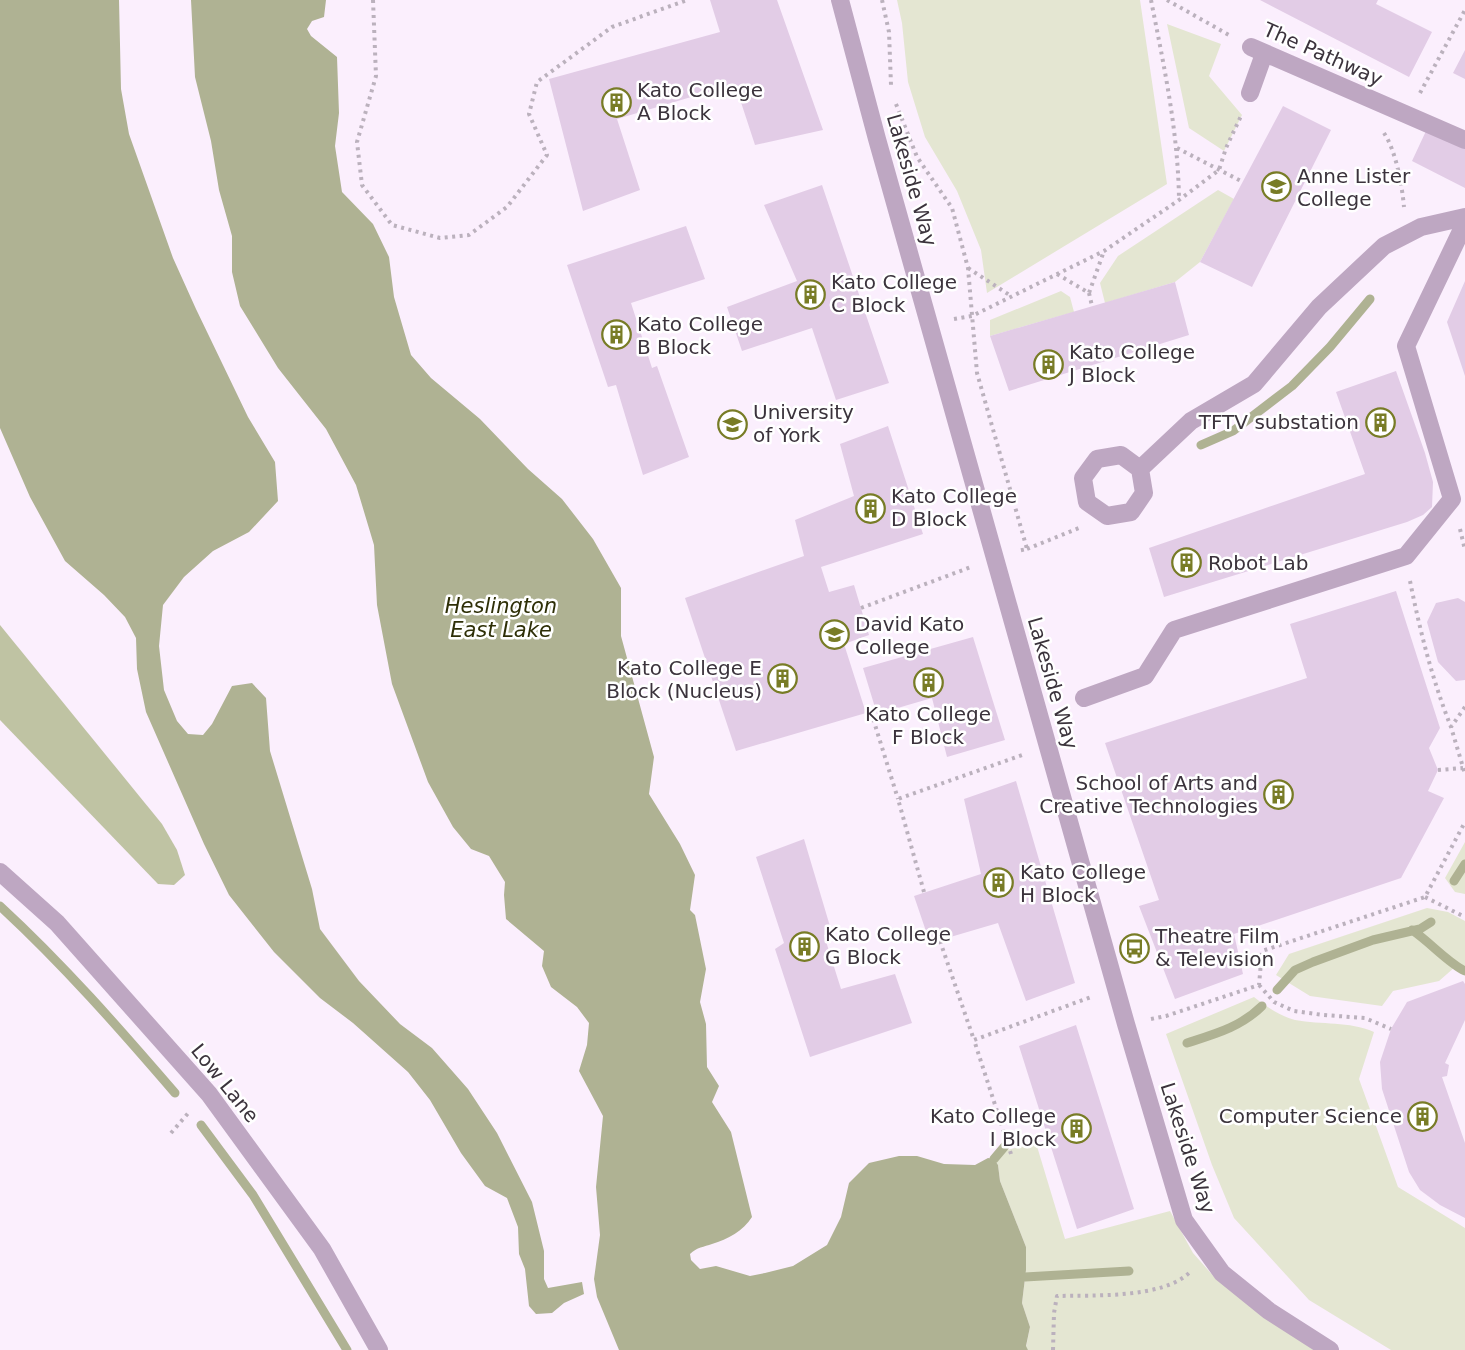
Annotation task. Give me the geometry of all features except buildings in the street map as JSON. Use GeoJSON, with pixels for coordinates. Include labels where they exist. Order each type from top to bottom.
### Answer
{"type":"FeatureCollection","features":[{"type":"Feature","properties":{"kind":"street","name":"Lakeside Way"},"geometry":{"type":"LineString","coordinates":[[840,0],[876,139],[1126,1024],[1184,1220],[1222,1273],[1261,1305],[1330,1350]]}},
{"type":"Feature","properties":{"kind":"street"},"geometry":{"type":"LineString","coordinates":[[1250,93],[1257,51]]}},
{"type":"Feature","properties":{"kind":"street","name":"The Pathway"},"geometry":{"type":"LineString","coordinates":[[1257,51],[1465,140]]}},
{"type":"Feature","properties":{"kind":"street"},"geometry":{"type":"LineString","coordinates":[[1140,469],[1191,421],[1254,384],[1319,307],[1384,246],[1421,227],[1465,217]]}},
{"type":"Feature","properties":{"kind":"street"},"geometry":{"type":"LineString","coordinates":[[1084,698],[1145,676],[1174,630],[1406,556],[1452,500],[1406,346],[1465,223]]}},
{"type":"Feature","properties":{"kind":"street"},"geometry":{"type":"LineString","coordinates":[[1121,455],[1140,469],[1144,493],[1131,512],[1107,516],[1087,502],[1083,478],[1097,459],[1121,455]]}},
{"type":"Feature","properties":{"kind":"street","name":"Low Lane"},"geometry":{"type":"LineString","coordinates":[[0,872],[57,923],[208,1094],[322,1249],[379,1350]]}},
{"type":"Feature","properties":{"kind":"path"},"geometry":{"type":"LineString","coordinates":[[372,0],[376,76],[357,142],[362,185],[392,225],[440,238],[469,235],[507,207],[547,155],[529,114],[537,82],[612,27],[687,0]]}},
{"type":"Feature","properties":{"kind":"path"},"geometry":{"type":"LineString","coordinates":[[882,0],[889,32],[891,92]]}},
{"type":"Feature","properties":{"kind":"path"},"geometry":{"type":"LineString","coordinates":[[1151,0],[1174,117],[1179,200]]}},
{"type":"Feature","properties":{"kind":"path","name":"The Pathway"},"geometry":{"type":"LineString","coordinates":[[1167,0],[1257,51]]}},
{"type":"Feature","properties":{"kind":"path"},"geometry":{"type":"LineString","coordinates":[[1408,115],[1465,10]]}},
{"type":"Feature","properties":{"kind":"path"},"geometry":{"type":"LineString","coordinates":[[972,316],[1104,251],[1219,170],[1250,93]]}},
{"type":"Feature","properties":{"kind":"path"},"geometry":{"type":"LineString","coordinates":[[895,101],[917,157],[951,208],[968,268],[977,373],[1027,549]]}},
{"type":"Feature","properties":{"kind":"path"},"geometry":{"type":"LineString","coordinates":[[1383,132],[1389,141],[1402,193],[1407,234]]}},
{"type":"Feature","properties":{"kind":"path"},"geometry":{"type":"LineString","coordinates":[[1176,147],[1243,182]]}},
{"type":"Feature","properties":{"kind":"path"},"geometry":{"type":"LineString","coordinates":[[1092,306],[1089,293],[1104,251]]}},
{"type":"Feature","properties":{"kind":"path"},"geometry":{"type":"LineString","coordinates":[[968,268],[1012,296]]}},
{"type":"Feature","properties":{"kind":"path"},"geometry":{"type":"LineString","coordinates":[[1057,274],[1089,293]]}},
{"type":"Feature","properties":{"kind":"path"},"geometry":{"type":"LineString","coordinates":[[861,608],[995,557],[1027,549],[1107,516]]}},
{"type":"Feature","properties":{"kind":"path"},"geometry":{"type":"LineString","coordinates":[[1406,556],[1420,629],[1437,693],[1451,727],[1465,774]]}},
{"type":"Feature","properties":{"kind":"path"},"geometry":{"type":"LineString","coordinates":[[1451,727],[1465,707]]}},
{"type":"Feature","properties":{"kind":"path"},"geometry":{"type":"LineString","coordinates":[[871,712],[924,892]]}},
{"type":"Feature","properties":{"kind":"path"},"geometry":{"type":"LineString","coordinates":[[898,799],[1025,754]]}},
{"type":"Feature","properties":{"kind":"path"},"geometry":{"type":"LineString","coordinates":[[1438,770],[1463,768]]}},
{"type":"Feature","properties":{"kind":"path"},"geometry":{"type":"LineString","coordinates":[[1391,1029],[1365,1018],[1294,1011],[1274,1002],[1258,985],[1262,951],[1425,897],[1465,822]]}},
{"type":"Feature","properties":{"kind":"path"},"geometry":{"type":"LineString","coordinates":[[1425,897],[1465,917]]}},
{"type":"Feature","properties":{"kind":"path"},"geometry":{"type":"LineString","coordinates":[[939,941],[1011,1154]]}},
{"type":"Feature","properties":{"kind":"path"},"geometry":{"type":"LineString","coordinates":[[1126,1024],[1166,1016],[1258,985]]}},
{"type":"Feature","properties":{"kind":"path"},"geometry":{"type":"LineString","coordinates":[[974,1040],[1090,997]]}},
{"type":"Feature","properties":{"kind":"path"},"geometry":{"type":"LineString","coordinates":[[1053,1350],[1054,1312],[1057,1296],[1134,1294],[1184,1279],[1193,1269],[1204,1249]]}},
{"type":"Feature","properties":{"kind":"shaded area"},"geometry":{"type":"Polygon","coordinates":[[[897,0],[1140,0],[1167,184],[987,293],[981,250],[957,191],[925,137],[908,82],[902,23],[897,0]]]}},
{"type":"Feature","properties":{"kind":"shaded area"},"geometry":{"type":"Polygon","coordinates":[[[1167,24],[1221,44],[1209,76],[1242,115],[1224,151],[1189,128],[1167,24]]]}},
{"type":"Feature","properties":{"kind":"shaded area"},"geometry":{"type":"Polygon","coordinates":[[[1218,190],[1234,199],[1200,262],[1175,282],[1105,303],[1100,283],[1118,256],[1218,190]]]}},
{"type":"Feature","properties":{"kind":"shaded area"},"geometry":{"type":"Polygon","coordinates":[[[1061,291],[1070,297],[1074,312],[990,336],[990,320],[1061,291]]]}},
{"type":"Feature","properties":{"kind":"shaded area"},"geometry":{"type":"Polygon","coordinates":[[[0,625],[162,824],[177,850],[185,875],[174,885],[158,884],[0,720],[0,625]]]}},
{"type":"Feature","properties":{"kind":"shaded area"},"geometry":{"type":"Polygon","coordinates":[[[1465,842],[1465,894],[1455,892],[1445,878],[1465,842]]]}},
{"type":"Feature","properties":{"kind":"shaded area"},"geometry":{"type":"Polygon","coordinates":[[[1427,908],[1448,912],[1465,921],[1465,971],[1455,967],[1439,981],[1393,991],[1382,1006],[1310,996],[1276,975],[1289,954],[1427,908]]]}},
{"type":"Feature","properties":{"kind":"shaded area"},"geometry":{"type":"Polygon","coordinates":[[[1254,997],[1274,1011],[1295,1020],[1345,1025],[1374,1032],[1359,1079],[1398,1187],[1465,1228],[1465,1350],[1391,1350],[1309,1300],[1234,1218],[1212,1165],[1166,1034],[1254,997]]]}},
{"type":"Feature","properties":{"kind":"shaded area"},"geometry":{"type":"Polygon","coordinates":[[[1036,1143],[1065,1239],[1170,1211],[1193,1253],[1216,1279],[1314,1350],[1028,1350],[1026,1347],[1030,1327],[1022,1303],[1026,1247],[1000,1181],[996,1162],[1007,1150],[1036,1143]]]}},
{"type":"Feature","properties":{"kind":"water"},"geometry":{"type":"Polygon","coordinates":[[[0,0],[119,0],[121,89],[129,134],[173,258],[248,417],[275,462],[278,501],[249,532],[213,551],[184,577],[163,605],[159,646],[164,690],[177,721],[188,734],[203,735],[212,724],[232,686],[252,683],[266,698],[270,751],[312,889],[320,929],[359,981],[400,1024],[432,1048],[468,1089],[497,1133],[532,1202],[544,1251],[544,1279],[548,1288],[582,1282],[584,1294],[564,1303],[552,1313],[536,1314],[529,1306],[525,1269],[519,1254],[518,1227],[507,1198],[485,1186],[461,1153],[430,1100],[408,1072],[353,1023],[320,998],[274,952],[229,895],[146,712],[137,669],[136,638],[125,617],[65,561],[30,497],[0,428],[0,0]]]}},
{"type":"Feature","properties":{"kind":"water","name":"Heslington East Lake"},"geometry":{"type":"Polygon","coordinates":[[[191,0],[326,0],[324,17],[312,21],[307,29],[311,36],[337,57],[339,113],[335,146],[342,192],[373,224],[389,257],[394,297],[411,355],[431,378],[480,419],[528,469],[562,499],[593,539],[621,588],[621,636],[654,757],[649,794],[680,844],[695,875],[690,910],[695,915],[706,969],[700,1002],[706,1024],[707,1067],[719,1086],[712,1102],[731,1132],[752,1217],[735,1234],[690,1254],[691,1260],[700,1269],[716,1266],[750,1276],[793,1266],[827,1245],[841,1217],[849,1183],[869,1163],[899,1156],[917,1156],[944,1164],[975,1165],[988,1158],[994,1159],[998,1165],[1000,1181],[1026,1247],[1022,1303],[1030,1327],[1026,1346],[1028,1350],[619,1350],[597,1297],[594,1279],[600,1235],[596,1187],[603,1116],[579,1071],[587,1045],[589,1023],[577,1007],[551,987],[542,966],[544,951],[506,919],[505,882],[489,856],[471,849],[453,827],[428,782],[392,684],[377,605],[374,545],[356,485],[326,429],[278,368],[240,306],[232,272],[232,236],[219,190],[211,141],[195,77],[191,0]]]}},
{"type":"Feature","properties":{"kind":"waterway"},"geometry":{"type":"LineString","coordinates":[[1201,445],[1233,431],[1292,386],[1330,347],[1370,299]]}},
{"type":"Feature","properties":{"kind":"waterway"},"geometry":{"type":"LineString","coordinates":[[1454,881],[1465,864]]}},
{"type":"Feature","properties":{"kind":"waterway"},"geometry":{"type":"LineString","coordinates":[[0,906],[112,1021],[175,1093]]}},
{"type":"Feature","properties":{"kind":"waterway"},"geometry":{"type":"LineString","coordinates":[[1277,990],[1295,970],[1313,962],[1373,940],[1420,929],[1431,922]]}},
{"type":"Feature","properties":{"kind":"waterway"},"geometry":{"type":"LineString","coordinates":[[1412,930],[1465,971]]}},
{"type":"Feature","properties":{"kind":"waterway"},"geometry":{"type":"LineString","coordinates":[[1187,1043],[1236,1025],[1262,1006]]}},
{"type":"Feature","properties":{"kind":"waterway"},"geometry":{"type":"LineString","coordinates":[[201,1125],[253,1195],[347,1350]]}},
{"type":"Feature","properties":{"kind":"waterway"},"geometry":{"type":"LineString","coordinates":[[994,1159],[1005,1146]]}},
{"type":"Feature","properties":{"kind":"waterway"},"geometry":{"type":"LineString","coordinates":[[1025,1277],[1129,1271]]}},
{"type":"Feature","properties":{"kind":"place","name":"Kato College A Block"},"geometry":{"type":"Point","coordinates":[616,102]}},
{"type":"Feature","properties":{"kind":"place","name":"Anne Lister College"},"geometry":{"type":"Point","coordinates":[1276,187]}},
{"type":"Feature","properties":{"kind":"place","name":"Kato College C Block"},"geometry":{"type":"Point","coordinates":[810,294]}},
{"type":"Feature","properties":{"kind":"place","name":"Kato College B Block"},"geometry":{"type":"Point","coordinates":[616,335]}},
{"type":"Feature","properties":{"kind":"place","name":"Kato College J Block"},"geometry":{"type":"Point","coordinates":[1048,364]}},
{"type":"Feature","properties":{"kind":"place","name":"TFTV substation"},"geometry":{"type":"Point","coordinates":[1380,422]}},
{"type":"Feature","properties":{"kind":"place","name":"University of York"},"geometry":{"type":"Point","coordinates":[732,424]}},
{"type":"Feature","properties":{"kind":"place","name":"Kato College D Block"},"geometry":{"type":"Point","coordinates":[870,508]}},
{"type":"Feature","properties":{"kind":"place","name":"Robot Lab"},"geometry":{"type":"Point","coordinates":[1187,563]}},
{"type":"Feature","properties":{"kind":"place","name":"David Kato College"},"geometry":{"type":"Point","coordinates":[834,635]}},
{"type":"Feature","properties":{"kind":"place","name":"Kato College E Block (Nucleus)"},"geometry":{"type":"Point","coordinates":[783,679]}},
{"type":"Feature","properties":{"kind":"place","name":"Kato College F Block"},"geometry":{"type":"Point","coordinates":[928,683]}},
{"type":"Feature","properties":{"kind":"place","name":"School of Arts and Creative Technologies"},"geometry":{"type":"Point","coordinates":[1279,794]}},
{"type":"Feature","properties":{"kind":"place","name":"Kato College H Block"},"geometry":{"type":"Point","coordinates":[999,883]}},
{"type":"Feature","properties":{"kind":"place","name":"Kato College G Block"},"geometry":{"type":"Point","coordinates":[804,946]}},
{"type":"Feature","properties":{"kind":"place","name":"Theatre Film & Television"},"geometry":{"type":"Point","coordinates":[1134,948]}},
{"type":"Feature","properties":{"kind":"place","name":"Computer Science"},"geometry":{"type":"Point","coordinates":[1423,1116]}},
{"type":"Feature","properties":{"kind":"place","name":"Kato College I Block"},"geometry":{"type":"Point","coordinates":[1077,1128]}}]}
